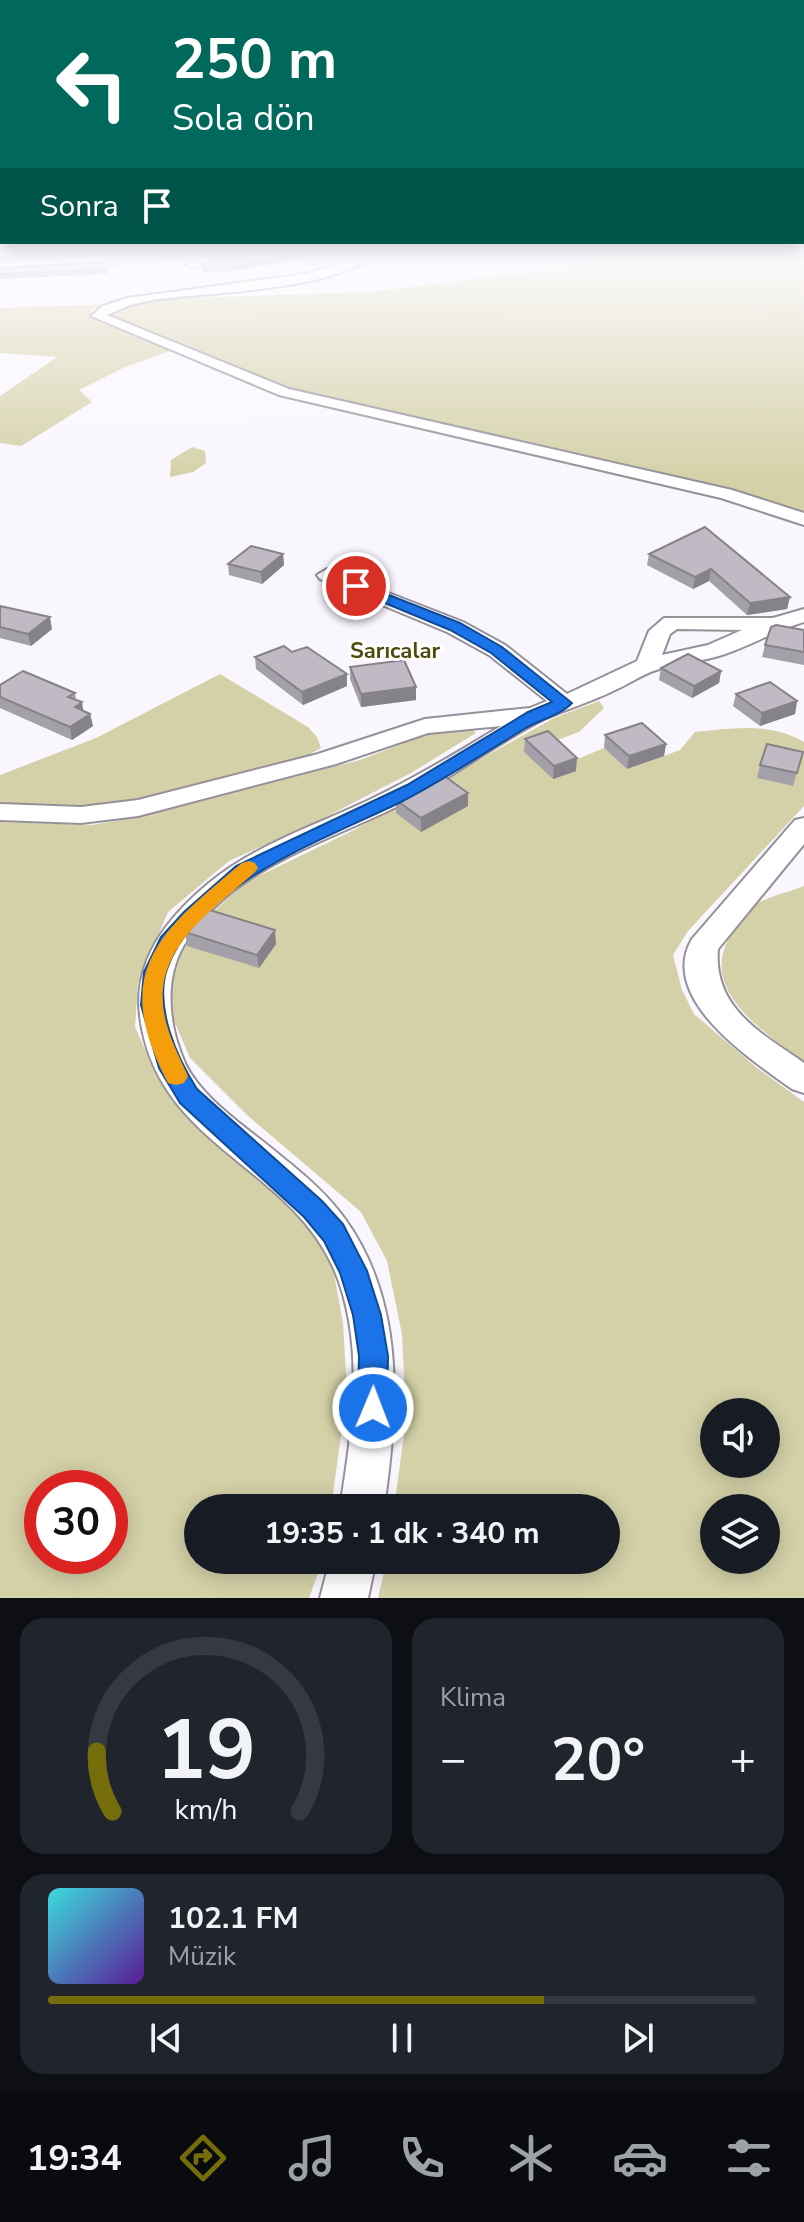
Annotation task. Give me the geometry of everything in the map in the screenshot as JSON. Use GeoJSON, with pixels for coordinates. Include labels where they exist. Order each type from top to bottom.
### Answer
{"type":"FeatureCollection","features":[{"type":"Feature","properties":{"kind":"street"},"geometry":{"type":"LineString","coordinates":[[129,329],[284,392],[700,488],[804,519]]}},
{"type":"Feature","properties":{"kind":"street"},"geometry":{"type":"LineString","coordinates":[[327,575],[455,627],[497,650],[549,709]]}},
{"type":"Feature","properties":{"kind":"street"},"geometry":{"type":"LineString","coordinates":[[364,1494],[373,1408],[373,1356],[367,1315],[353,1271],[334,1233],[313,1209],[188,1096],[171,1068],[160,1038],[152,1005],[155,972],[176,934],[243,871],[414,788],[549,709],[647,665],[715,650],[774,624],[804,615]]}},
{"type":"Feature","properties":{"kind":"street"},"geometry":{"type":"LineString","coordinates":[[647,665],[660,631],[672,623],[774,624]]}},
{"type":"Feature","properties":{"kind":"street"},"geometry":{"type":"LineString","coordinates":[[0,812],[81,815],[138,808],[327,759],[425,726],[549,709]]}},
{"type":"Feature","properties":{"kind":"street"},"geometry":{"type":"LineString","coordinates":[[804,826],[703,947],[699,963],[701,982],[714,1005],[734,1028],[804,1080]]}},
{"type":"Feature","properties":{"kind":"street"},"geometry":{"type":"LineString","coordinates":[[344,1598],[350,1574]]}},
{"type":"Feature","properties":{"kind":"shaded area"},"geometry":{"type":"Polygon","coordinates":[[[0,329],[116,329],[170,351],[125,367],[79,390],[92,402],[21,446],[0,443],[0,396],[57,357],[0,353],[0,329]]]}},
{"type":"Feature","properties":{"kind":"shaded area"},"geometry":{"type":"Polygon","coordinates":[[[136,329],[804,329],[804,514],[725,490],[294,390],[136,329]]]}},
{"type":"Feature","properties":{"kind":"shaded area"},"geometry":{"type":"Polygon","coordinates":[[[192,447],[205,451],[206,463],[193,472],[170,477],[171,460],[192,447]]]}},
{"type":"Feature","properties":{"kind":"shaded area"},"geometry":{"type":"Polygon","coordinates":[[[220,674],[308,727],[321,748],[308,755],[175,794],[97,805],[0,804],[0,775],[96,738],[220,674]]]}},
{"type":"Feature","properties":{"kind":"shaded area"},"geometry":{"type":"Polygon","coordinates":[[[599,701],[604,708],[579,732],[525,752],[568,763],[604,748],[628,769],[680,750],[695,732],[765,729],[804,742],[804,806],[688,931],[673,955],[682,990],[694,1014],[757,1068],[804,1102],[804,1598],[378,1598],[384,1574],[620,1574],[620,1494],[396,1494],[406,1420],[402,1334],[387,1261],[361,1212],[247,1115],[190,1058],[172,1016],[166,979],[177,955],[203,921],[246,882],[352,831],[554,718],[599,701]]]}},
{"type":"Feature","properties":{"kind":"shaded area"},"geometry":{"type":"Polygon","coordinates":[[[469,727],[476,733],[411,773],[316,822],[229,861],[168,912],[138,984],[135,1027],[149,1058],[170,1088],[311,1228],[333,1268],[343,1323],[347,1392],[333,1494],[184,1494],[184,1574],[318,1574],[309,1598],[0,1598],[0,822],[92,825],[360,760],[443,728],[469,727]]]}},
{"type":"Feature","properties":{"kind":"shaded area"},"geometry":{"type":"Polygon","coordinates":[[[804,886],[804,1062],[739,1007],[728,990],[722,972],[723,952],[749,909],[764,900],[804,886]]]}},
{"type":"Feature","properties":{"kind":"building"},"geometry":{"type":"Polygon","coordinates":[[[705,527],[790,597],[750,603],[711,569],[695,577],[649,554],[705,527]]]}},
{"type":"Feature","properties":{"kind":"building"},"geometry":{"type":"Polygon","coordinates":[[[251,546],[283,554],[261,572],[228,564],[251,546]]]}},
{"type":"Feature","properties":{"kind":"building"},"geometry":{"type":"Polygon","coordinates":[[[0,606],[50,617],[28,634],[0,627],[0,606]]]}},
{"type":"Feature","properties":{"kind":"building"},"geometry":{"type":"Polygon","coordinates":[[[776,625],[804,630],[804,652],[765,645],[771,627],[776,625]]]}},
{"type":"Feature","properties":{"kind":"building"},"geometry":{"type":"Polygon","coordinates":[[[284,646],[292,652],[307,647],[347,674],[302,692],[255,657],[284,646]]]}},
{"type":"Feature","properties":{"kind":"building"},"geometry":{"type":"Polygon","coordinates":[[[688,654],[721,671],[694,686],[661,668],[688,654]]]}},
{"type":"Feature","properties":{"kind":"building"},"geometry":{"type":"Polygon","coordinates":[[[404,660],[416,687],[361,694],[350,667],[404,660]]]}},
{"type":"Feature","properties":{"kind":"building"},"geometry":{"type":"Polygon","coordinates":[[[23,671],[75,693],[68,697],[82,702],[75,707],[90,714],[70,727],[0,697],[0,685],[23,671]]]}},
{"type":"Feature","properties":{"kind":"building"},"geometry":{"type":"Polygon","coordinates":[[[770,682],[797,701],[762,713],[736,694],[770,682]]]}},
{"type":"Feature","properties":{"kind":"building"},"geometry":{"type":"Polygon","coordinates":[[[642,723],[666,744],[629,756],[605,735],[642,723]]]}},
{"type":"Feature","properties":{"kind":"building"},"geometry":{"type":"Polygon","coordinates":[[[548,731],[577,758],[554,766],[525,739],[548,731]]]}},
{"type":"Feature","properties":{"kind":"building"},"geometry":{"type":"Polygon","coordinates":[[[767,744],[803,752],[797,773],[760,765],[767,744]]]}},
{"type":"Feature","properties":{"kind":"building"},"geometry":{"type":"Polygon","coordinates":[[[443,775],[468,793],[421,818],[396,800],[443,775]]]}},
{"type":"Feature","properties":{"kind":"building"},"geometry":{"type":"Polygon","coordinates":[[[203,908],[275,930],[257,955],[185,932],[203,908]]]}},
{"type":"Feature","properties":{"kind":"slow traffic"},"geometry":{"type":"LineString","coordinates":[[176,1076],[160,1038],[152,1005],[155,972],[169,942],[191,917],[249,868]]}},
{"type":"Feature","properties":{"kind":"district","name":"Sarıcalar"},"geometry":{"type":"Point","coordinates":[395,651]}},
{"type":"Feature","properties":{"kind":"route"},"geometry":{"type":"LineString","coordinates":[[356,586],[455,627],[497,650],[564,703],[534,715],[414,788],[276,852],[243,871],[191,917],[169,942],[155,972],[152,1005],[171,1068],[188,1096],[313,1209],[334,1233],[353,1271],[367,1315],[373,1356],[373,1408]]}}]}
